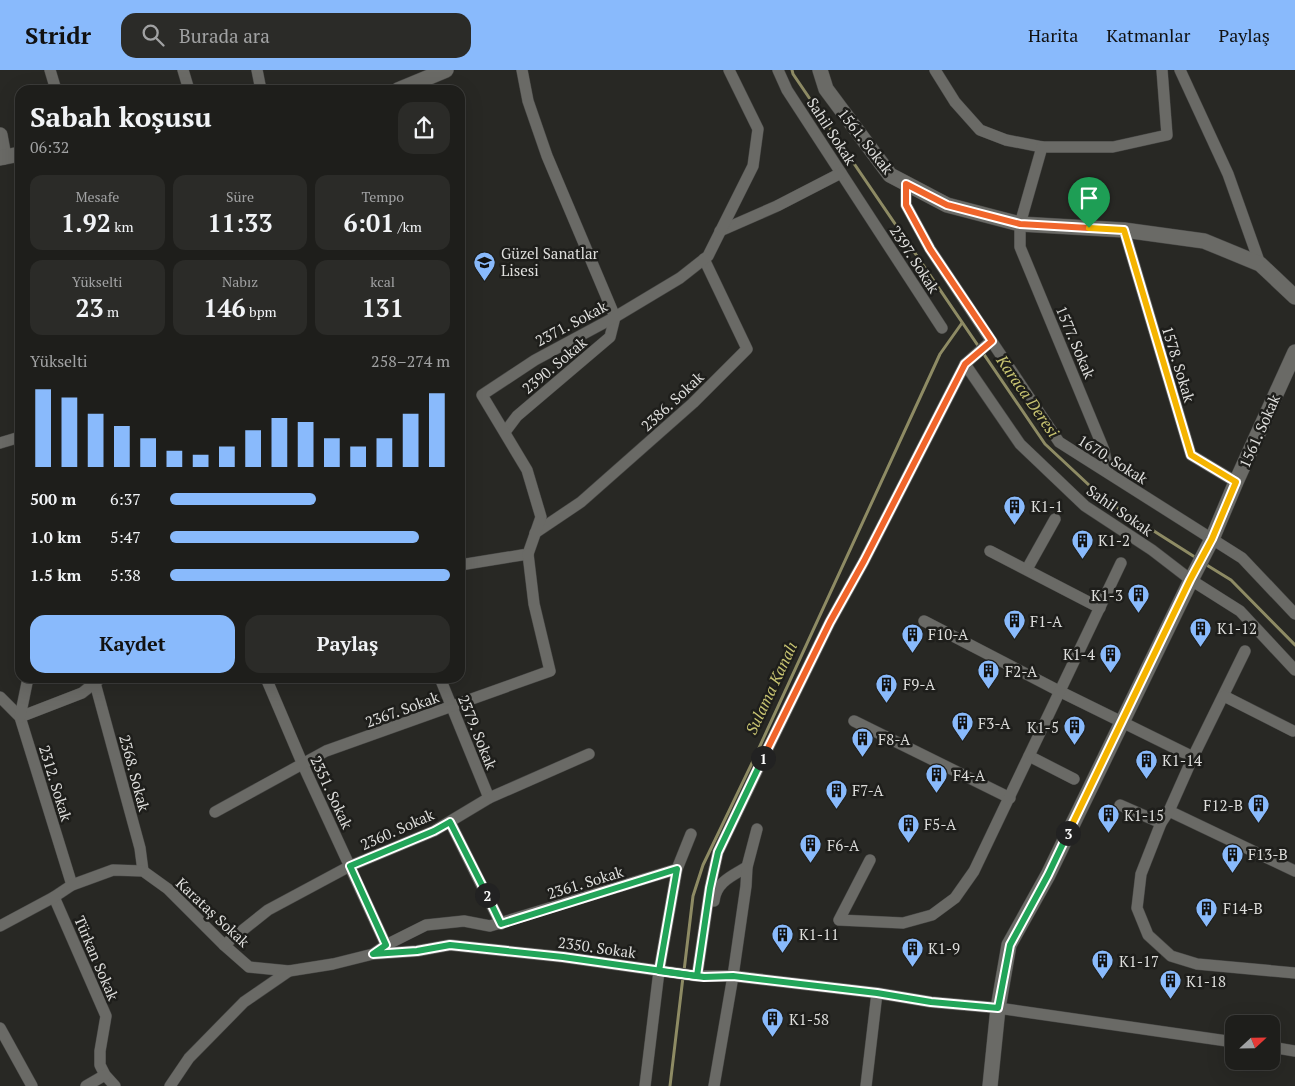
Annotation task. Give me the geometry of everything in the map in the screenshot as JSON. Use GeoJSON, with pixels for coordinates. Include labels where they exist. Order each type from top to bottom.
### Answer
{"type":"FeatureCollection","features":[{"type":"Feature","properties":{"kind":"main road"},"geometry":{"type":"LineString","coordinates":[[410,85],[446,70]]}},
{"type":"Feature","properties":{"kind":"main road","name":"1561. Sokak"},"geometry":{"type":"LineString","coordinates":[[820,70],[826,89],[890,175],[947,205],[1020,224],[1124,230],[1204,241],[1260,264],[1295,297]]}},
{"type":"Feature","properties":{"kind":"main road"},"geometry":{"type":"LineString","coordinates":[[0,134],[2,158],[15,155]]}},
{"type":"Feature","properties":{"kind":"main road","name":"1561. Sokak"},"geometry":{"type":"LineString","coordinates":[[990,1086],[998,1008],[1010,945],[1048,875],[1212,539],[1295,352]]}},
{"type":"Feature","properties":{"kind":"street"},"geometry":{"type":"LineString","coordinates":[[50,70],[54,85]]}},
{"type":"Feature","properties":{"kind":"street"},"geometry":{"type":"LineString","coordinates":[[183,70],[188,85]]}},
{"type":"Feature","properties":{"kind":"street"},"geometry":{"type":"LineString","coordinates":[[257,70],[260,85]]}},
{"type":"Feature","properties":{"kind":"street"},"geometry":{"type":"LineString","coordinates":[[522,70],[528,101],[547,156],[615,317]]}},
{"type":"Feature","properties":{"kind":"street","name":"2371. Sokak"},"geometry":{"type":"LineString","coordinates":[[528,554],[541,517],[527,470],[482,395],[535,360],[615,317],[680,278],[708,256],[753,166],[758,128],[729,70]]}},
{"type":"Feature","properties":{"kind":"street","name":"Sahil Sokak"},"geometry":{"type":"LineString","coordinates":[[778,70],[787,90],[863,207]]}},
{"type":"Feature","properties":{"kind":"street"},"geometry":{"type":"LineString","coordinates":[[935,70],[955,102],[980,130],[1006,140],[1042,148],[1113,147],[1167,135],[1162,70]]}},
{"type":"Feature","properties":{"kind":"street"},"geometry":{"type":"LineString","coordinates":[[1180,70],[1228,174],[1260,264]]}},
{"type":"Feature","properties":{"kind":"street","name":"1577. Sokak"},"geometry":{"type":"LineString","coordinates":[[1042,148],[1020,224],[1020,247],[1104,450],[1108,472]]}},
{"type":"Feature","properties":{"kind":"street"},"geometry":{"type":"LineString","coordinates":[[720,231],[777,206],[841,173]]}},
{"type":"Feature","properties":{"kind":"street","name":"1670. Sokak"},"geometry":{"type":"LineString","coordinates":[[906,184],[906,205],[930,249],[1059,442],[1242,558],[1295,614]]}},
{"type":"Feature","properties":{"kind":"street","name":"2397. Sokak"},"geometry":{"type":"LineString","coordinates":[[863,207],[942,328]]}},
{"type":"Feature","properties":{"kind":"street","name":"1578. Sokak"},"geometry":{"type":"LineString","coordinates":[[1124,230],[1191,455],[1236,482]]}},
{"type":"Feature","properties":{"kind":"street","name":"2386. Sokak"},"geometry":{"type":"LineString","coordinates":[[536,532],[588,496],[694,403],[747,349],[704,259]]}},
{"type":"Feature","properties":{"kind":"street","name":"2390. Sokak"},"geometry":{"type":"LineString","coordinates":[[505,432],[517,416],[610,337],[615,317]]}},
{"type":"Feature","properties":{"kind":"street"},"geometry":{"type":"LineString","coordinates":[[699,976],[710,888],[718,852],[830,622],[864,561],[965,364],[992,341]]}},
{"type":"Feature","properties":{"kind":"street","name":"Sahil Sokak"},"geometry":{"type":"LineString","coordinates":[[965,364],[1020,444],[1085,506],[1193,576],[1240,612],[1295,670]]}},
{"type":"Feature","properties":{"kind":"street"},"geometry":{"type":"LineString","coordinates":[[0,443],[15,438]]}},
{"type":"Feature","properties":{"kind":"street"},"geometry":{"type":"LineString","coordinates":[[1027,569],[1055,519]]}},
{"type":"Feature","properties":{"kind":"street"},"geometry":{"type":"LineString","coordinates":[[990,550],[1100,608]]}},
{"type":"Feature","properties":{"kind":"street"},"geometry":{"type":"LineString","coordinates":[[465,564],[528,554]]}},
{"type":"Feature","properties":{"kind":"street","name":"2367. Sokak"},"geometry":{"type":"LineString","coordinates":[[215,812],[326,751],[550,671],[534,604],[528,554]]}},
{"type":"Feature","properties":{"kind":"street"},"geometry":{"type":"LineString","coordinates":[[870,860],[839,920],[902,923],[932,915],[955,898],[974,871],[1121,564]]}},
{"type":"Feature","properties":{"kind":"street"},"geometry":{"type":"LineString","coordinates":[[924,621],[1061,692],[1193,757]]}},
{"type":"Feature","properties":{"kind":"street"},"geometry":{"type":"LineString","coordinates":[[1245,652],[1193,757],[1169,811],[1161,823],[1141,874],[1137,908],[1148,935],[1171,956],[1197,964],[1295,973]]}},
{"type":"Feature","properties":{"kind":"street"},"geometry":{"type":"LineString","coordinates":[[20,717],[27,683]]}},
{"type":"Feature","properties":{"kind":"street"},"geometry":{"type":"LineString","coordinates":[[20,717],[82,693],[94,683]]}},
{"type":"Feature","properties":{"kind":"street","name":"2368. Sokak"},"geometry":{"type":"LineString","coordinates":[[99,683],[140,848],[143,871]]}},
{"type":"Feature","properties":{"kind":"street","name":"2351. Sokak"},"geometry":{"type":"LineString","coordinates":[[268,683],[303,765],[386,945]]}},
{"type":"Feature","properties":{"kind":"street","name":"2379. Sokak"},"geometry":{"type":"LineString","coordinates":[[442,683],[489,798]]}},
{"type":"Feature","properties":{"kind":"street"},"geometry":{"type":"LineString","coordinates":[[1224,696],[1293,731]]}},
{"type":"Feature","properties":{"kind":"street","name":"2312. Sokak"},"geometry":{"type":"LineString","coordinates":[[0,697],[20,717],[72,885]]}},
{"type":"Feature","properties":{"kind":"street"},"geometry":{"type":"LineString","coordinates":[[854,721],[1010,798]]}},
{"type":"Feature","properties":{"kind":"street","name":"2360. Sokak"},"geometry":{"type":"LineString","coordinates":[[224,945],[268,910],[350,866],[434,831],[489,798],[588,754]]}},
{"type":"Feature","properties":{"kind":"street"},"geometry":{"type":"LineString","coordinates":[[1029,756],[1074,778]]}},
{"type":"Feature","properties":{"kind":"street"},"geometry":{"type":"LineString","coordinates":[[1120,805],[1161,823]]}},
{"type":"Feature","properties":{"kind":"street"},"geometry":{"type":"LineString","coordinates":[[1169,811],[1295,871]]}},
{"type":"Feature","properties":{"kind":"street"},"geometry":{"type":"LineString","coordinates":[[450,822],[501,924]]}},
{"type":"Feature","properties":{"kind":"street"},"geometry":{"type":"LineString","coordinates":[[714,1086],[733,976],[747,867],[757,829]]}},
{"type":"Feature","properties":{"kind":"street"},"geometry":{"type":"LineString","coordinates":[[645,1086],[677,869],[691,834]]}},
{"type":"Feature","properties":{"kind":"street"},"geometry":{"type":"LineString","coordinates":[[699,976],[714,895],[717,888],[747,867]]}},
{"type":"Feature","properties":{"kind":"street","name":"2361. Sokak"},"geometry":{"type":"LineString","coordinates":[[501,924],[677,869]]}},
{"type":"Feature","properties":{"kind":"street"},"geometry":{"type":"LineString","coordinates":[[0,926],[54,897],[72,885],[113,870],[143,871]]}},
{"type":"Feature","properties":{"kind":"street","name":"Karataş Sokak"},"geometry":{"type":"LineString","coordinates":[[143,871],[168,889],[224,945],[249,966],[289,971],[333,964],[373,954],[386,945],[426,925],[464,921],[490,926],[501,924]]}},
{"type":"Feature","properties":{"kind":"street","name":"Türkan Sokak"},"geometry":{"type":"LineString","coordinates":[[54,897],[106,1016],[100,1051],[100,1065],[105,1075]]}},
{"type":"Feature","properties":{"kind":"street","name":"2350. Sokak"},"geometry":{"type":"LineString","coordinates":[[373,954],[417,951],[450,945],[563,957],[699,976],[733,976],[877,993],[931,1002],[998,1008],[1225,1041]]}},
{"type":"Feature","properties":{"kind":"street"},"geometry":{"type":"LineString","coordinates":[[170,1086],[189,1058],[244,1002],[289,971]]}},
{"type":"Feature","properties":{"kind":"street"},"geometry":{"type":"LineString","coordinates":[[866,1086],[877,993]]}},
{"type":"Feature","properties":{"kind":"street"},"geometry":{"type":"LineString","coordinates":[[0,1028],[32,1086]]}},
{"type":"Feature","properties":{"kind":"street"},"geometry":{"type":"LineString","coordinates":[[1280,1049],[1295,1051]]}},
{"type":"Feature","properties":{"kind":"street"},"geometry":{"type":"LineString","coordinates":[[86,1086],[105,1075],[115,1086]]}},
{"type":"Feature","properties":{"kind":"waterway","name":"Karaca Deresi"},"geometry":{"type":"LineString","coordinates":[[792,70],[1045,444],[1105,500],[1198,559]]}},
{"type":"Feature","properties":{"kind":"waterway","name":"Sulama Kanalı"},"geometry":{"type":"LineString","coordinates":[[684,971],[693,896],[703,865],[753,761],[940,354],[962,323]]}},
{"type":"Feature","properties":{"kind":"waterway","name":"Karaca Deresi"},"geometry":{"type":"LineString","coordinates":[[1205,564],[1231,580],[1295,645]]}},
{"type":"Feature","properties":{"kind":"waterway","name":"Sulama Kanalı"},"geometry":{"type":"LineString","coordinates":[[670,1086],[683,977]]}},
{"type":"Feature","properties":{"kind":"place","name":"Güzel Sanatlar Lisesi"},"geometry":{"type":"Point","coordinates":[485,281]}},
{"type":"Feature","properties":{"kind":"place","name":"K1-1"},"geometry":{"type":"Point","coordinates":[1015,525]}},
{"type":"Feature","properties":{"kind":"place","name":"K1-2"},"geometry":{"type":"Point","coordinates":[1082,559]}},
{"type":"Feature","properties":{"kind":"place","name":"K1-3"},"geometry":{"type":"Point","coordinates":[1139,614]}},
{"type":"Feature","properties":{"kind":"place","name":"F1-A"},"geometry":{"type":"Point","coordinates":[1014,640]}},
{"type":"Feature","properties":{"kind":"place","name":"K1-12"},"geometry":{"type":"Point","coordinates":[1201,647]}},
{"type":"Feature","properties":{"kind":"place","name":"F10-A"},"geometry":{"type":"Point","coordinates":[912,653]}},
{"type":"Feature","properties":{"kind":"place","name":"K1-4"},"geometry":{"type":"Point","coordinates":[1111,673]}},
{"type":"Feature","properties":{"kind":"place","name":"F2-A"},"geometry":{"type":"Point","coordinates":[989,690]}},
{"type":"Feature","properties":{"kind":"place","name":"F9-A"},"geometry":{"type":"Point","coordinates":[887,703]}},
{"type":"Feature","properties":{"kind":"place","name":"F3-A"},"geometry":{"type":"Point","coordinates":[962,742]}},
{"type":"Feature","properties":{"kind":"place","name":"K1-5"},"geometry":{"type":"Point","coordinates":[1075,746]}},
{"type":"Feature","properties":{"kind":"place","name":"F8-A"},"geometry":{"type":"Point","coordinates":[862,758]}},
{"type":"Feature","properties":{"kind":"place","name":"K1-14"},"geometry":{"type":"Point","coordinates":[1146,779]}},
{"type":"Feature","properties":{"kind":"place","name":"F4-A"},"geometry":{"type":"Point","coordinates":[937,794]}},
{"type":"Feature","properties":{"kind":"place","name":"F7-A"},"geometry":{"type":"Point","coordinates":[836,809]}},
{"type":"Feature","properties":{"kind":"place","name":"F12-B"},"geometry":{"type":"Point","coordinates":[1259,824]}},
{"type":"Feature","properties":{"kind":"place","name":"K1-15"},"geometry":{"type":"Point","coordinates":[1108,834]}},
{"type":"Feature","properties":{"kind":"place","name":"F5-A"},"geometry":{"type":"Point","coordinates":[908,843]}},
{"type":"Feature","properties":{"kind":"place","name":"F6-A"},"geometry":{"type":"Point","coordinates":[811,864]}},
{"type":"Feature","properties":{"kind":"place","name":"F13-B"},"geometry":{"type":"Point","coordinates":[1232,873]}},
{"type":"Feature","properties":{"kind":"place","name":"F14-B"},"geometry":{"type":"Point","coordinates":[1207,927]}},
{"type":"Feature","properties":{"kind":"place","name":"K1-11"},"geometry":{"type":"Point","coordinates":[783,953]}},
{"type":"Feature","properties":{"kind":"place","name":"K1-9"},"geometry":{"type":"Point","coordinates":[912,967]}},
{"type":"Feature","properties":{"kind":"place","name":"K1-17"},"geometry":{"type":"Point","coordinates":[1103,980]}},
{"type":"Feature","properties":{"kind":"place","name":"K1-18"},"geometry":{"type":"Point","coordinates":[1170,1000]}},
{"type":"Feature","properties":{"kind":"place","name":"K1-58"},"geometry":{"type":"Point","coordinates":[773,1038]}},
{"type":"Feature","properties":{"kind":"route"},"geometry":{"type":"LineString","coordinates":[[1089,228],[1020,224],[947,205],[906,184],[906,205],[930,249],[992,341],[965,364],[864,561],[830,622],[718,852],[710,888],[697,976],[659,971],[563,957],[450,945],[417,951],[373,954],[386,945],[350,866],[434,831],[450,822],[501,924],[677,869],[659,971],[704,977],[733,976],[877,993],[931,1002],[998,1008],[1010,945],[1048,875],[1190,580],[1212,539],[1236,482],[1191,455],[1124,230],[1089,228]]}}]}
